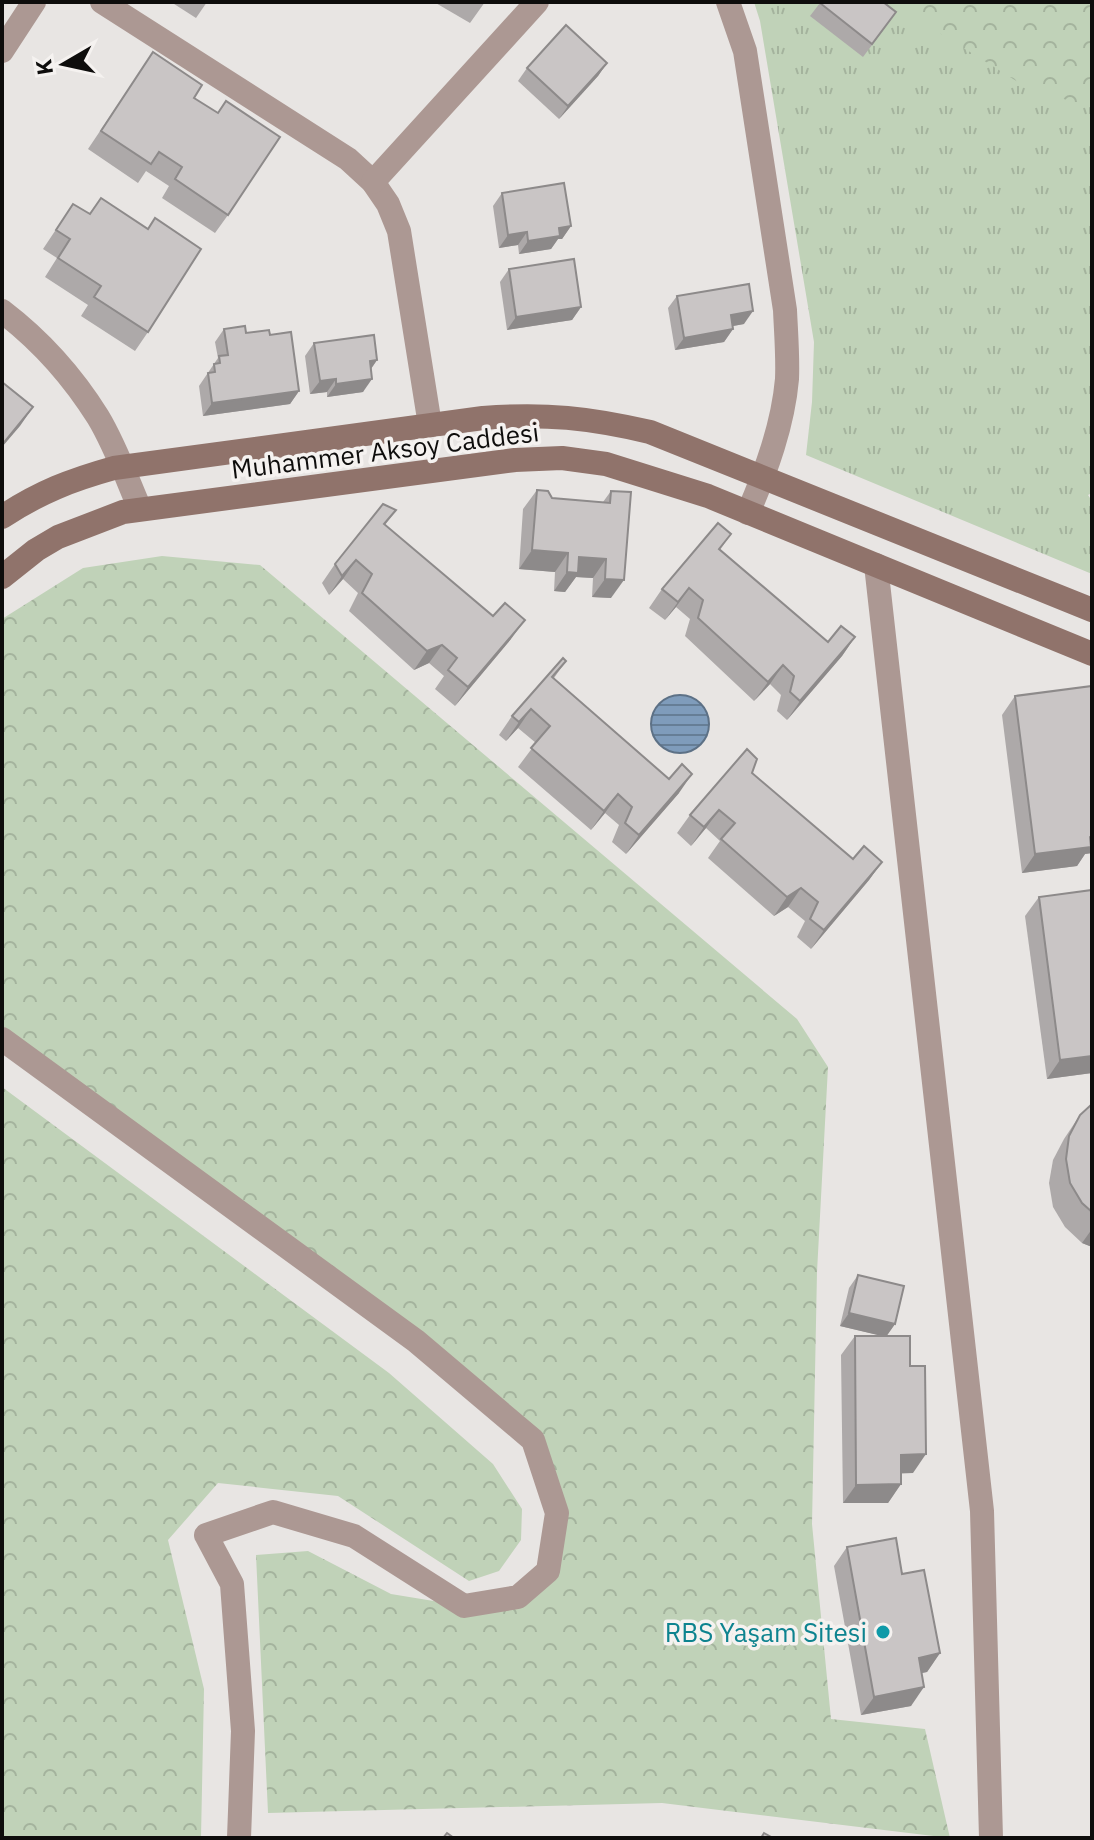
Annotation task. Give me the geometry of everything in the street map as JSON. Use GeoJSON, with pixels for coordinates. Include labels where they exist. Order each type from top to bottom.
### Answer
{"type":"FeatureCollection","features":[{"type":"Feature","properties":{"kind":"main road","name":"Muhammer Aksoy Caddesi"},"geometry":{"type":"LineString","coordinates":[[2,517],[35,496],[79,478],[122,467],[532,414],[582,419],[650,432],[1092,610]]}},
{"type":"Feature","properties":{"kind":"main road","name":"Muhammer Aksoy Caddesi"},"geometry":{"type":"LineString","coordinates":[[2,577],[58,537],[92,522],[140,509],[515,460],[562,458],[606,464],[708,496],[1092,654]]}},
{"type":"Feature","properties":{"kind":"street"},"geometry":{"type":"LineString","coordinates":[[2,51],[34,2]]}},
{"type":"Feature","properties":{"kind":"street"},"geometry":{"type":"LineString","coordinates":[[102,2],[298,125],[348,159],[373,182],[388,204],[399,231],[430,425]]}},
{"type":"Feature","properties":{"kind":"street"},"geometry":{"type":"LineString","coordinates":[[373,182],[537,2]]}},
{"type":"Feature","properties":{"kind":"street"},"geometry":{"type":"LineString","coordinates":[[728,2],[745,51],[785,310],[787,381],[763,477],[748,513]]}},
{"type":"Feature","properties":{"kind":"street"},"geometry":{"type":"LineString","coordinates":[[2,311],[33,337],[79,389],[100,420],[140,509]]}},
{"type":"Feature","properties":{"kind":"street"},"geometry":{"type":"LineString","coordinates":[[876,565],[982,1511],[991,1838]]}},
{"type":"Feature","properties":{"kind":"street"},"geometry":{"type":"LineString","coordinates":[[2,1039],[416,1341],[522,1430],[533,1440],[557,1513],[548,1571],[518,1597],[464,1606],[354,1536],[273,1512],[206,1535],[232,1584],[243,1731],[239,1838]]}},
{"type":"Feature","properties":{"kind":"green space"},"geometry":{"type":"Polygon","coordinates":[[[754,2],[1092,2],[1092,493],[1088,495],[1092,501],[1092,574],[806,455],[814,342],[760,21],[754,2]]]}},
{"type":"Feature","properties":{"kind":"green space"},"geometry":{"type":"Polygon","coordinates":[[[890,2],[1092,2],[1092,108],[1026,87],[890,2]]]}},
{"type":"Feature","properties":{"kind":"green space"},"geometry":{"type":"Polygon","coordinates":[[[162,556],[260,565],[797,1019],[828,1067],[817,1272],[812,1524],[831,1719],[925,1729],[950,1838],[662,1803],[268,1813],[256,1555],[308,1551],[391,1594],[464,1606],[518,1597],[548,1571],[557,1513],[533,1440],[2,1039],[2,619],[83,568],[162,556]]]}},
{"type":"Feature","properties":{"kind":"green space"},"geometry":{"type":"Polygon","coordinates":[[[2,1087],[389,1373],[493,1464],[522,1509],[521,1540],[499,1571],[469,1581],[338,1496],[218,1483],[168,1540],[204,1689],[201,1838],[2,1838],[2,1087]]]}},
{"type":"Feature","properties":{"kind":"water"},"geometry":{"type":"Polygon","coordinates":[[[680,695],[701,703],[709,724],[701,745],[680,753],[659,745],[651,724],[659,703],[680,695]]]}},
{"type":"Feature","properties":{"kind":"building"},"geometry":{"type":"Polygon","coordinates":[[[821,2],[883,2],[896,12],[872,44],[821,2]]]}},
{"type":"Feature","properties":{"kind":"building"},"geometry":{"type":"Polygon","coordinates":[[[566,25],[607,63],[568,106],[527,68],[566,25]]]}},
{"type":"Feature","properties":{"kind":"building"},"geometry":{"type":"Polygon","coordinates":[[[153,52],[202,85],[194,98],[218,113],[226,101],[280,137],[228,215],[175,179],[182,167],[159,152],[151,164],[101,131],[153,52]]]}},
{"type":"Feature","properties":{"kind":"building"},"geometry":{"type":"Polygon","coordinates":[[[564,183],[571,226],[559,228],[560,236],[528,241],[527,232],[508,235],[502,193],[564,183]]]}},
{"type":"Feature","properties":{"kind":"building"},"geometry":{"type":"Polygon","coordinates":[[[101,198],[148,229],[155,218],[201,249],[148,332],[94,297],[101,286],[58,258],[70,239],[56,230],[73,204],[90,214],[101,198]]]}},
{"type":"Feature","properties":{"kind":"building"},"geometry":{"type":"Polygon","coordinates":[[[574,259],[581,307],[516,317],[509,269],[574,259]]]}},
{"type":"Feature","properties":{"kind":"building"},"geometry":{"type":"Polygon","coordinates":[[[749,284],[753,311],[731,315],[733,329],[684,338],[677,296],[749,284]]]}},
{"type":"Feature","properties":{"kind":"building"},"geometry":{"type":"Polygon","coordinates":[[[245,326],[246,333],[269,330],[270,335],[291,332],[299,391],[212,403],[208,373],[215,372],[214,364],[220,363],[219,356],[228,355],[224,329],[245,326]]]}},
{"type":"Feature","properties":{"kind":"building"},"geometry":{"type":"Polygon","coordinates":[[[374,335],[377,360],[370,361],[372,379],[336,384],[336,379],[320,381],[314,343],[374,335]]]}},
{"type":"Feature","properties":{"kind":"building"},"geometry":{"type":"Polygon","coordinates":[[[2,382],[33,407],[2,445],[2,382]]]}},
{"type":"Feature","properties":{"kind":"building"},"geometry":{"type":"Polygon","coordinates":[[[537,490],[548,491],[552,498],[610,503],[611,491],[631,492],[624,580],[605,579],[606,559],[579,557],[578,573],[567,572],[568,553],[532,550],[537,490]]]}},
{"type":"Feature","properties":{"kind":"building"},"geometry":{"type":"Polygon","coordinates":[[[383,504],[396,510],[384,524],[493,616],[505,603],[525,620],[468,687],[448,670],[457,658],[442,645],[427,651],[362,593],[372,574],[356,560],[342,576],[335,564],[383,504]]]}},
{"type":"Feature","properties":{"kind":"building"},"geometry":{"type":"Polygon","coordinates":[[[718,523],[731,534],[719,549],[828,642],[841,626],[855,637],[800,701],[790,692],[794,676],[783,665],[768,682],[698,618],[703,600],[689,588],[678,602],[662,589],[718,523]]]}},
{"type":"Feature","properties":{"kind":"building"},"geometry":{"type":"Polygon","coordinates":[[[563,658],[566,661],[552,677],[669,779],[682,764],[692,774],[639,835],[625,823],[632,807],[618,794],[604,811],[531,748],[550,726],[531,709],[519,722],[512,716],[563,658]]]}},
{"type":"Feature","properties":{"kind":"building"},"geometry":{"type":"Polygon","coordinates":[[[1092,686],[1091,847],[1035,854],[1015,696],[1092,686]]]}},
{"type":"Feature","properties":{"kind":"building"},"geometry":{"type":"Polygon","coordinates":[[[747,749],[757,759],[752,773],[853,859],[864,846],[882,862],[824,930],[810,919],[818,902],[801,888],[787,897],[721,839],[735,823],[719,810],[704,827],[690,815],[747,749]]]}},
{"type":"Feature","properties":{"kind":"building"},"geometry":{"type":"Polygon","coordinates":[[[1092,890],[1092,1056],[1060,1060],[1039,897],[1092,890]]]}},
{"type":"Feature","properties":{"kind":"building"},"geometry":{"type":"Polygon","coordinates":[[[1092,1104],[1092,1212],[1082,1203],[1070,1183],[1066,1159],[1069,1136],[1080,1115],[1092,1104]]]}},
{"type":"Feature","properties":{"kind":"building"},"geometry":{"type":"Polygon","coordinates":[[[858,1275],[904,1286],[895,1324],[849,1313],[858,1275]]]}},
{"type":"Feature","properties":{"kind":"building"},"geometry":{"type":"Polygon","coordinates":[[[855,1336],[910,1336],[910,1366],[925,1366],[926,1454],[901,1455],[901,1484],[856,1485],[855,1336]]]}},
{"type":"Feature","properties":{"kind":"building","name":"RBS Yaşam Sitesi"},"geometry":{"type":"Polygon","coordinates":[[[896,1538],[902,1574],[924,1570],[940,1653],[919,1658],[924,1687],[874,1697],[847,1547],[896,1538]]]}},
{"type":"Feature","properties":{"kind":"place","name":"RBS Yaşam Sitesi"},"geometry":{"type":"Point","coordinates":[883,1632]}}]}
